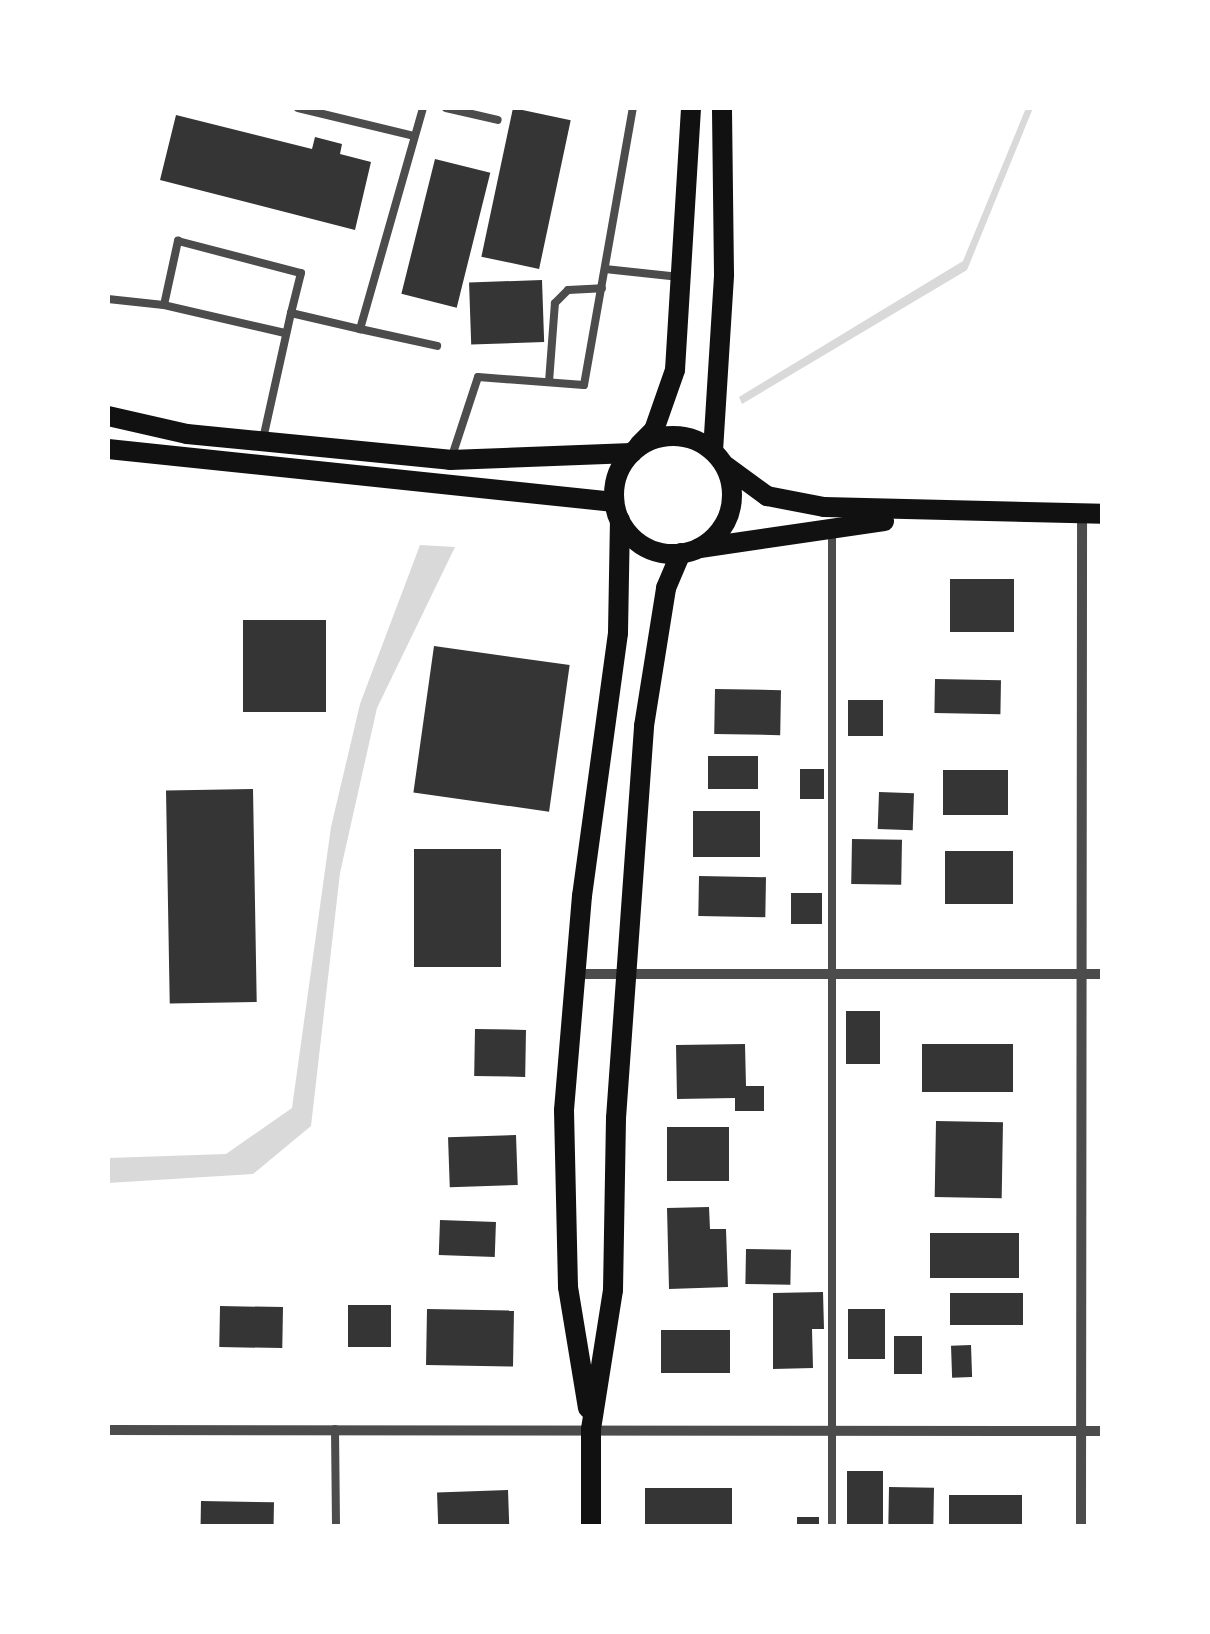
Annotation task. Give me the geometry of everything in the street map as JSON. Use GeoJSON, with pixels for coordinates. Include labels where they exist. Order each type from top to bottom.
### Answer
{"type":"FeatureCollection","features":[{"type":"Feature","properties":{"kind":"main road"},"geometry":{"type":"LineString","coordinates":[[591,1430],[568,1287],[564,1110],[575,974],[618,634],[616,482],[634,450],[654,430],[675,370],[691,108]]}},
{"type":"Feature","properties":{"kind":"main road"},"geometry":{"type":"LineString","coordinates":[[591,1526],[591,1430],[613,1290],[616,1118],[644,726],[666,588],[689,551],[725,524],[732,506],[720,459],[725,238],[722,108]]}},
{"type":"Feature","properties":{"kind":"main road"},"geometry":{"type":"LineString","coordinates":[[108,416],[263,442],[450,460],[634,450],[675,436],[720,459],[767,496],[824,507],[1092,515]]}},
{"type":"Feature","properties":{"kind":"main road"},"geometry":{"type":"LineString","coordinates":[[108,448],[617,511],[645,546],[689,551],[832,524],[977,514]]}},
{"type":"Feature","properties":{"kind":"street"},"geometry":{"type":"LineString","coordinates":[[1080,1526],[1081,974],[1092,515]]}},
{"type":"Feature","properties":{"kind":"street"},"geometry":{"type":"LineString","coordinates":[[575,974],[1102,974]]}},
{"type":"Feature","properties":{"kind":"street"},"geometry":{"type":"LineString","coordinates":[[108,1430],[1102,1431]]}},
{"type":"Feature","properties":{"kind":"lane"},"geometry":{"type":"LineString","coordinates":[[298,108],[414,136]]}},
{"type":"Feature","properties":{"kind":"lane"},"geometry":{"type":"LineString","coordinates":[[360,329],[423,108]]}},
{"type":"Feature","properties":{"kind":"lane"},"geometry":{"type":"LineString","coordinates":[[446,108],[498,120]]}},
{"type":"Feature","properties":{"kind":"lane"},"geometry":{"type":"LineString","coordinates":[[450,460],[478,377],[584,385],[633,108]]}},
{"type":"Feature","properties":{"kind":"lane"},"geometry":{"type":"LineString","coordinates":[[164,305],[178,241],[301,273],[263,442]]}},
{"type":"Feature","properties":{"kind":"lane"},"geometry":{"type":"LineString","coordinates":[[604,269],[680,277]]}},
{"type":"Feature","properties":{"kind":"lane"},"geometry":{"type":"LineString","coordinates":[[549,382],[555,303],[568,290],[602,288]]}},
{"type":"Feature","properties":{"kind":"lane"},"geometry":{"type":"LineString","coordinates":[[108,299],[164,305],[285,333]]}},
{"type":"Feature","properties":{"kind":"lane"},"geometry":{"type":"LineString","coordinates":[[291,313],[436,346]]}},
{"type":"Feature","properties":{"kind":"lane"},"geometry":{"type":"LineString","coordinates":[[832,524],[832,1526]]}},
{"type":"Feature","properties":{"kind":"lane"},"geometry":{"type":"LineString","coordinates":[[335,1430],[336,1526]]}},
{"type":"Feature","properties":{"kind":"shaded area"},"geometry":{"type":"Polygon","coordinates":[[[1026,108],[1033,108],[967,270],[742,404],[739,397],[963,261],[1026,108]]]}},
{"type":"Feature","properties":{"kind":"shaded area"},"geometry":{"type":"Polygon","coordinates":[[[420,545],[455,547],[377,708],[340,873],[311,1126],[253,1174],[108,1183],[108,1158],[226,1154],[292,1108],[331,827],[360,704],[420,545]]]}},
{"type":"Feature","properties":{"kind":"building"},"geometry":{"type":"Polygon","coordinates":[[[513,108],[571,120],[539,269],[481,257],[513,108]]]}},
{"type":"Feature","properties":{"kind":"building"},"geometry":{"type":"Polygon","coordinates":[[[176,115],[312,149],[315,137],[342,144],[340,154],[371,162],[355,230],[160,180],[176,115]]]}},
{"type":"Feature","properties":{"kind":"building"},"geometry":{"type":"Polygon","coordinates":[[[435,159],[490,173],[457,308],[401,294],[435,159]]]}},
{"type":"Feature","properties":{"kind":"building"},"geometry":{"type":"Polygon","coordinates":[[[542,280],[544,342],[471,345],[469,283],[542,280]]]}},
{"type":"Feature","properties":{"kind":"building"},"geometry":{"type":"Polygon","coordinates":[[[950,579],[1014,579],[1014,632],[950,632],[950,579]]]}},
{"type":"Feature","properties":{"kind":"building"},"geometry":{"type":"Polygon","coordinates":[[[243,620],[326,620],[326,712],[243,712],[243,620]]]}},
{"type":"Feature","properties":{"kind":"building"},"geometry":{"type":"Polygon","coordinates":[[[434,646],[570,665],[549,812],[413,793],[434,646]]]}},
{"type":"Feature","properties":{"kind":"building"},"geometry":{"type":"Polygon","coordinates":[[[935,679],[1001,680],[1000,714],[934,713],[935,679]]]}},
{"type":"Feature","properties":{"kind":"building"},"geometry":{"type":"Polygon","coordinates":[[[715,689],[781,690],[780,735],[714,734],[715,689]]]}},
{"type":"Feature","properties":{"kind":"building"},"geometry":{"type":"Polygon","coordinates":[[[848,700],[883,700],[883,736],[848,736],[848,700]]]}},
{"type":"Feature","properties":{"kind":"building"},"geometry":{"type":"Polygon","coordinates":[[[708,756],[758,756],[758,789],[708,789],[708,756]]]}},
{"type":"Feature","properties":{"kind":"building"},"geometry":{"type":"Polygon","coordinates":[[[800,769],[824,769],[824,799],[800,799],[800,769]]]}},
{"type":"Feature","properties":{"kind":"building"},"geometry":{"type":"Polygon","coordinates":[[[943,770],[1008,770],[1008,815],[943,815],[943,770]]]}},
{"type":"Feature","properties":{"kind":"building"},"geometry":{"type":"Polygon","coordinates":[[[253,789],[257,1002],[170,1003],[166,791],[253,789]]]}},
{"type":"Feature","properties":{"kind":"building"},"geometry":{"type":"Polygon","coordinates":[[[879,792],[914,793],[913,830],[878,829],[879,792]]]}},
{"type":"Feature","properties":{"kind":"building"},"geometry":{"type":"Polygon","coordinates":[[[693,811],[760,811],[760,857],[693,857],[693,811]]]}},
{"type":"Feature","properties":{"kind":"building"},"geometry":{"type":"Polygon","coordinates":[[[852,839],[902,840],[901,885],[851,884],[852,839]]]}},
{"type":"Feature","properties":{"kind":"building"},"geometry":{"type":"Polygon","coordinates":[[[414,849],[501,849],[501,967],[414,967],[414,849]]]}},
{"type":"Feature","properties":{"kind":"building"},"geometry":{"type":"Polygon","coordinates":[[[945,851],[1013,851],[1013,904],[945,904],[945,851]]]}},
{"type":"Feature","properties":{"kind":"building"},"geometry":{"type":"Polygon","coordinates":[[[699,876],[766,877],[765,917],[698,916],[699,876]]]}},
{"type":"Feature","properties":{"kind":"building"},"geometry":{"type":"Polygon","coordinates":[[[791,893],[822,893],[822,924],[791,924],[791,893]]]}},
{"type":"Feature","properties":{"kind":"building"},"geometry":{"type":"Polygon","coordinates":[[[846,1011],[880,1011],[880,1064],[846,1064],[846,1011]]]}},
{"type":"Feature","properties":{"kind":"building"},"geometry":{"type":"Polygon","coordinates":[[[475,1029],[526,1030],[525,1077],[474,1076],[475,1029]]]}},
{"type":"Feature","properties":{"kind":"building"},"geometry":{"type":"Polygon","coordinates":[[[745,1044],[746,1086],[764,1086],[764,1111],[735,1111],[735,1098],[677,1099],[676,1045],[745,1044]]]}},
{"type":"Feature","properties":{"kind":"building"},"geometry":{"type":"Polygon","coordinates":[[[922,1044],[1013,1044],[1013,1092],[922,1092],[922,1044]]]}},
{"type":"Feature","properties":{"kind":"building"},"geometry":{"type":"Polygon","coordinates":[[[936,1121],[1003,1122],[1002,1198],[935,1197],[936,1121]]]}},
{"type":"Feature","properties":{"kind":"building"},"geometry":{"type":"Polygon","coordinates":[[[667,1127],[729,1127],[729,1181],[667,1181],[667,1127]]]}},
{"type":"Feature","properties":{"kind":"building"},"geometry":{"type":"Polygon","coordinates":[[[516,1135],[518,1185],[450,1187],[448,1137],[516,1135]]]}},
{"type":"Feature","properties":{"kind":"building"},"geometry":{"type":"Polygon","coordinates":[[[709,1207],[710,1229],[726,1229],[728,1287],[669,1289],[667,1208],[709,1207]]]}},
{"type":"Feature","properties":{"kind":"building"},"geometry":{"type":"Polygon","coordinates":[[[440,1220],[496,1222],[495,1257],[439,1255],[440,1220]]]}},
{"type":"Feature","properties":{"kind":"building"},"geometry":{"type":"Polygon","coordinates":[[[930,1233],[1019,1233],[1019,1278],[930,1278],[930,1233]]]}},
{"type":"Feature","properties":{"kind":"building"},"geometry":{"type":"Polygon","coordinates":[[[746,1249],[791,1250],[790,1285],[745,1284],[746,1249]]]}},
{"type":"Feature","properties":{"kind":"building"},"geometry":{"type":"Polygon","coordinates":[[[823,1292],[824,1329],[812,1329],[813,1368],[773,1369],[773,1293],[823,1292]]]}},
{"type":"Feature","properties":{"kind":"building"},"geometry":{"type":"Polygon","coordinates":[[[950,1293],[1023,1293],[1023,1325],[950,1325],[950,1293]]]}},
{"type":"Feature","properties":{"kind":"building"},"geometry":{"type":"Polygon","coordinates":[[[348,1305],[391,1305],[391,1347],[348,1347],[348,1305]]]}},
{"type":"Feature","properties":{"kind":"building"},"geometry":{"type":"Polygon","coordinates":[[[220,1306],[283,1307],[282,1348],[219,1347],[220,1306]]]}},
{"type":"Feature","properties":{"kind":"building"},"geometry":{"type":"Polygon","coordinates":[[[427,1309],[514,1311],[513,1367],[426,1365],[427,1309]]]}},
{"type":"Feature","properties":{"kind":"building"},"geometry":{"type":"Polygon","coordinates":[[[848,1309],[885,1309],[885,1359],[848,1359],[848,1309]]]}},
{"type":"Feature","properties":{"kind":"building"},"geometry":{"type":"Polygon","coordinates":[[[661,1330],[730,1330],[730,1373],[661,1373],[661,1330]]]}},
{"type":"Feature","properties":{"kind":"building"},"geometry":{"type":"Polygon","coordinates":[[[894,1336],[922,1336],[922,1374],[894,1374],[894,1336]]]}},
{"type":"Feature","properties":{"kind":"building"},"geometry":{"type":"Polygon","coordinates":[[[971,1345],[972,1377],[952,1378],[951,1346],[971,1345]]]}},
{"type":"Feature","properties":{"kind":"building"},"geometry":{"type":"Polygon","coordinates":[[[847,1471],[883,1471],[883,1526],[847,1526],[847,1471]]]}},
{"type":"Feature","properties":{"kind":"building"},"geometry":{"type":"Polygon","coordinates":[[[889,1487],[934,1488],[933,1526],[888,1526],[889,1487]]]}},
{"type":"Feature","properties":{"kind":"building"},"geometry":{"type":"Polygon","coordinates":[[[645,1488],[732,1488],[732,1526],[645,1526],[645,1488]]]}},
{"type":"Feature","properties":{"kind":"building"},"geometry":{"type":"Polygon","coordinates":[[[508,1490],[509,1526],[438,1526],[437,1492],[508,1490]]]}},
{"type":"Feature","properties":{"kind":"building"},"geometry":{"type":"Polygon","coordinates":[[[949,1495],[1022,1495],[1022,1526],[949,1526],[949,1495]]]}},
{"type":"Feature","properties":{"kind":"building"},"geometry":{"type":"Polygon","coordinates":[[[201,1501],[274,1502],[274,1526],[201,1526],[201,1501]]]}},
{"type":"Feature","properties":{"kind":"building"},"geometry":{"type":"Polygon","coordinates":[[[797,1517],[819,1517],[819,1526],[797,1526],[797,1517]]]}}]}
